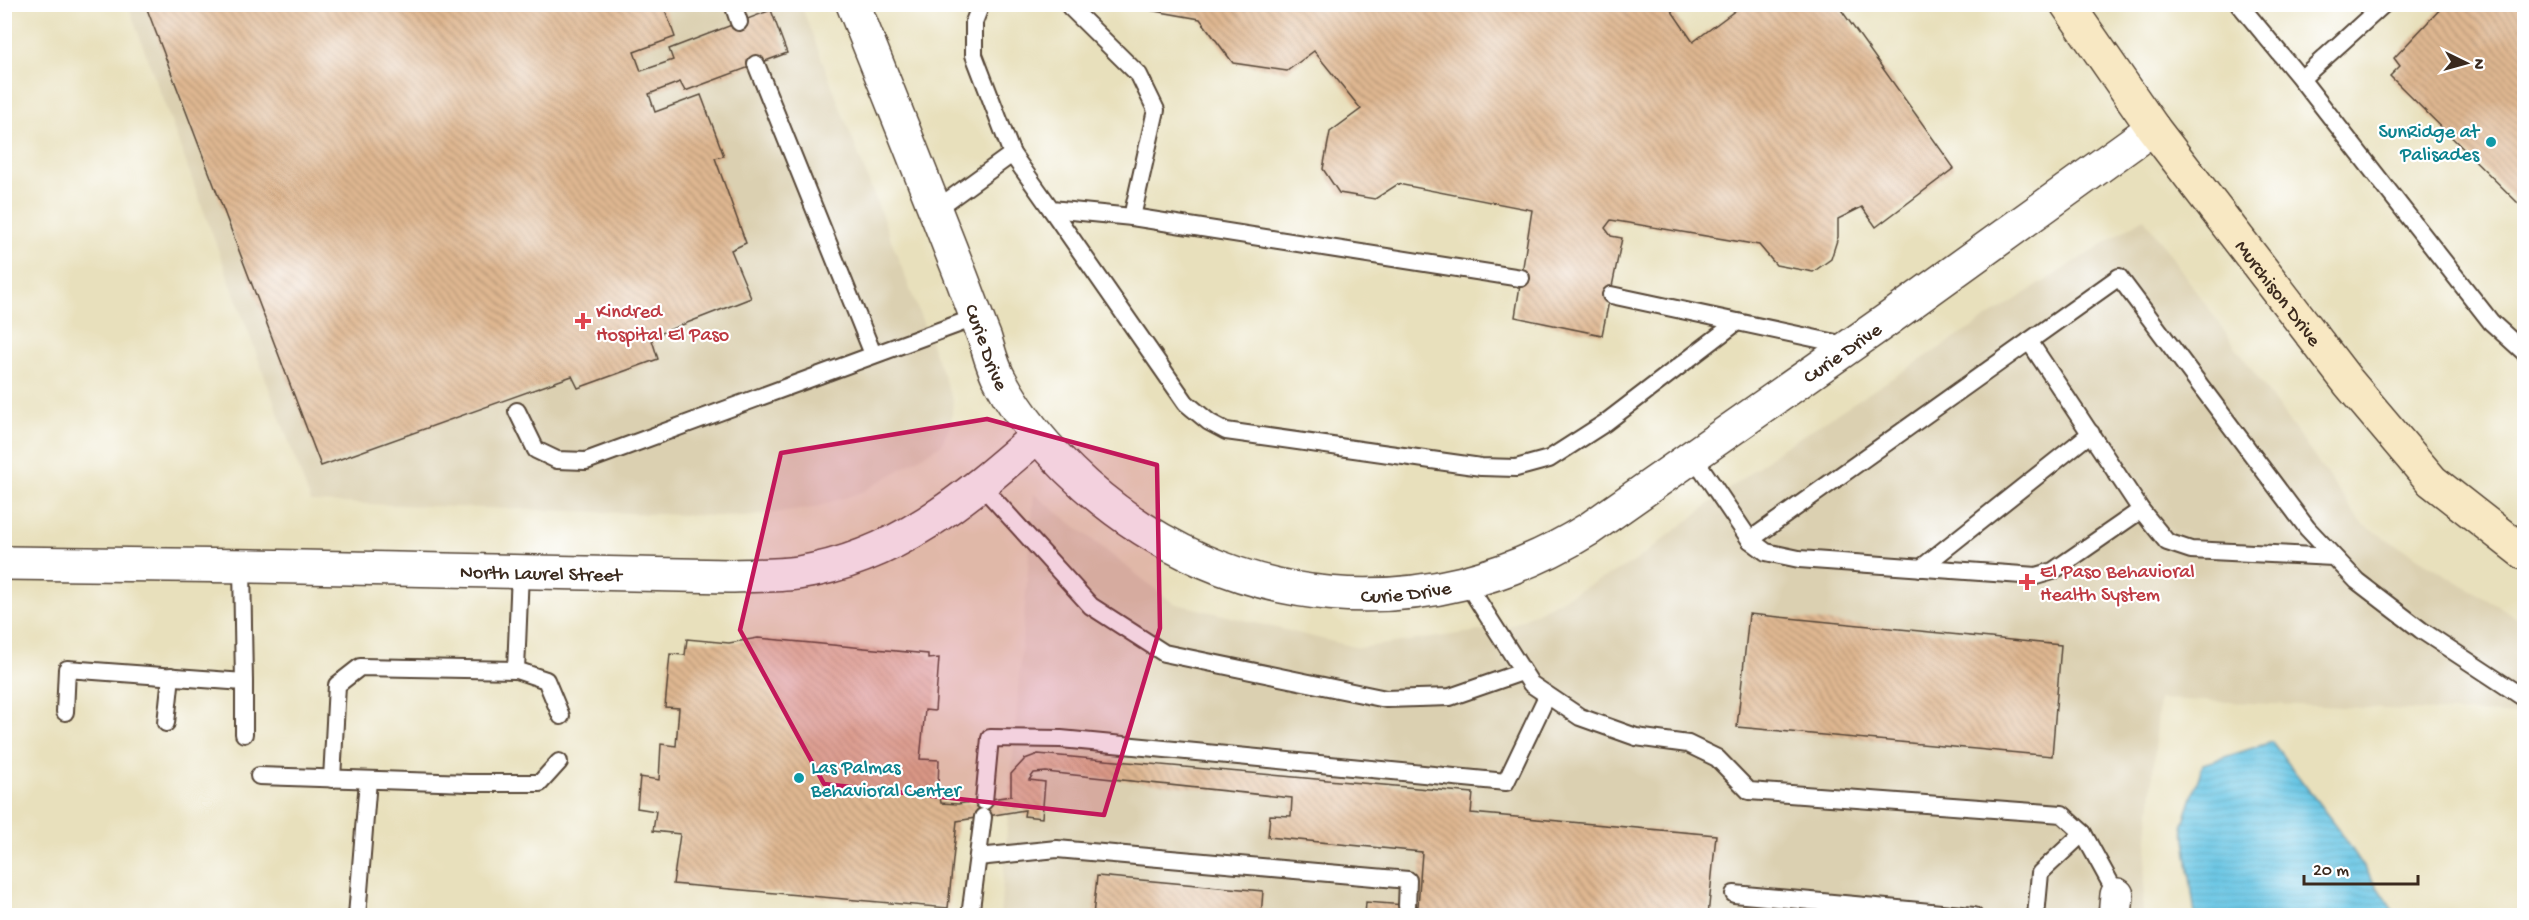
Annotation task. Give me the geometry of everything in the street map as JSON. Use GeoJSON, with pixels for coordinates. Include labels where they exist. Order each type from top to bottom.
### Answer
{"type":"FeatureCollection","features":[{"type":"Feature","properties":{"kind":"main road","name":"Murchison Drive"},"geometry":{"type":"LineString","coordinates":[[2067,4],[2153,128],[2349,383],[2432,481],[2524,553]]}},
{"type":"Feature","properties":{"kind":"street","name":"Curie Drive"},"geometry":{"type":"LineString","coordinates":[[853,4],[977,317],[999,380],[1037,436],[1064,466],[1107,504],[1152,536],[1191,557],[1256,580],[1313,592],[1381,595],[1440,589],[1499,574],[1556,550],[1850,346],[2153,128]]}},
{"type":"Feature","properties":{"kind":"street","name":"North Laurel Street"},"geometry":{"type":"LineString","coordinates":[[4,563],[729,576],[797,573],[851,561],[902,539],[981,485],[1037,436]]}},
{"type":"Feature","properties":{"kind":"lane"},"geometry":{"type":"LineString","coordinates":[[733,4],[739,22]]}},
{"type":"Feature","properties":{"kind":"lane"},"geometry":{"type":"LineString","coordinates":[[981,4],[974,22],[974,55],[1012,154],[1186,403],[1209,422],[1226,431],[1481,467],[1516,468],[1549,459],[1605,423],[1737,322]]}},
{"type":"Feature","properties":{"kind":"lane"},"geometry":{"type":"LineString","coordinates":[[2239,4],[2301,79],[2491,322],[2524,352]]}},
{"type":"Feature","properties":{"kind":"lane"},"geometry":{"type":"LineString","coordinates":[[2301,79],[2384,4]]}},
{"type":"Feature","properties":{"kind":"lane"},"geometry":{"type":"LineString","coordinates":[[1070,7],[1139,75],[1156,110],[1132,217]]}},
{"type":"Feature","properties":{"kind":"lane"},"geometry":{"type":"LineString","coordinates":[[756,64],[873,354]]}},
{"type":"Feature","properties":{"kind":"lane"},"geometry":{"type":"LineString","coordinates":[[935,210],[1012,154]]}},
{"type":"Feature","properties":{"kind":"lane"},"geometry":{"type":"LineString","coordinates":[[1051,209],[1132,217],[1521,278]]}},
{"type":"Feature","properties":{"kind":"lane"},"geometry":{"type":"LineString","coordinates":[[1750,540],[2119,277],[2307,528],[2357,582],[2421,630],[2524,698]]}},
{"type":"Feature","properties":{"kind":"lane"},"geometry":{"type":"LineString","coordinates":[[1611,295],[1850,346]]}},
{"type":"Feature","properties":{"kind":"lane"},"geometry":{"type":"LineString","coordinates":[[517,411],[536,450],[557,460],[586,461],[977,317]]}},
{"type":"Feature","properties":{"kind":"lane"},"geometry":{"type":"LineString","coordinates":[[2029,341],[2141,510],[2167,542],[2191,550],[2333,557]]}},
{"type":"Feature","properties":{"kind":"lane"},"geometry":{"type":"LineString","coordinates":[[1921,568],[2091,433]]}},
{"type":"Feature","properties":{"kind":"lane"},"geometry":{"type":"LineString","coordinates":[[1693,456],[1750,540],[1766,552],[1799,559],[2036,576],[2053,571],[2141,510]]}},
{"type":"Feature","properties":{"kind":"lane"},"geometry":{"type":"LineString","coordinates":[[981,485],[1091,606],[1164,653],[1386,699],[1450,697],[1522,672]]}},
{"type":"Feature","properties":{"kind":"lane"},"geometry":{"type":"LineString","coordinates":[[242,566],[244,734]]}},
{"type":"Feature","properties":{"kind":"lane"},"geometry":{"type":"LineString","coordinates":[[516,670],[520,572]]}},
{"type":"Feature","properties":{"kind":"lane"},"geometry":{"type":"LineString","coordinates":[[1466,582],[1531,684],[1580,717],[1636,737],[1688,744],[1717,758],[1749,790],[2062,814],[2084,833],[2116,905]]}},
{"type":"Feature","properties":{"kind":"lane"},"geometry":{"type":"LineString","coordinates":[[332,779],[337,685],[360,667],[516,670],[546,680],[561,716]]}},
{"type":"Feature","properties":{"kind":"lane"},"geometry":{"type":"LineString","coordinates":[[65,712],[68,669],[243,682]]}},
{"type":"Feature","properties":{"kind":"lane"},"geometry":{"type":"LineString","coordinates":[[166,723],[171,676]]}},
{"type":"Feature","properties":{"kind":"lane"},"geometry":{"type":"LineString","coordinates":[[970,915],[984,809],[990,738],[1061,739],[1506,782],[1547,696]]}},
{"type":"Feature","properties":{"kind":"lane"},"geometry":{"type":"LineString","coordinates":[[259,776],[540,783],[559,762]]}},
{"type":"Feature","properties":{"kind":"lane"},"geometry":{"type":"LineString","coordinates":[[357,915],[368,780]]}},
{"type":"Feature","properties":{"kind":"lane"},"geometry":{"type":"LineString","coordinates":[[2036,915],[2040,873],[2084,833]]}},
{"type":"Feature","properties":{"kind":"lane"},"geometry":{"type":"LineString","coordinates":[[978,857],[1057,849],[1408,880],[1407,906]]}},
{"type":"Feature","properties":{"kind":"lane"},"geometry":{"type":"LineString","coordinates":[[1734,894],[1974,915]]}},
{"type":"Feature","properties":{"kind":"highlighted area"},"geometry":{"type":"Polygon","coordinates":[[[987,419],[1157,465],[1160,628],[1104,815],[824,784],[740,630],[781,453],[987,419]]]}},
{"type":"Feature","properties":{"kind":"shaded area","name":"Kindred Hospital El Paso"},"geometry":{"type":"Polygon","coordinates":[[[128,5],[801,5],[953,401],[951,424],[941,445],[864,491],[813,508],[746,517],[311,502],[128,5]]]}},
{"type":"Feature","properties":{"kind":"shaded area","name":"El Paso Behavioral Health System"},"geometry":{"type":"Polygon","coordinates":[[[2144,218],[2362,524],[2524,622],[2524,715],[2159,699],[2142,915],[1000,916],[1034,494],[1173,603],[1359,648],[1508,627],[1634,562],[1781,449],[2144,218]]]}},
{"type":"Feature","properties":{"kind":"water"},"geometry":{"type":"Polygon","coordinates":[[[2272,742],[2339,830],[2396,915],[2195,915],[2183,824],[2203,764],[2272,742]]]}},
{"type":"Feature","properties":{"kind":"building","name":"Kindred Hospital El Paso"},"geometry":{"type":"Polygon","coordinates":[[[159,4],[663,4],[675,37],[634,52],[641,71],[673,60],[669,49],[771,10],[787,53],[685,91],[680,82],[649,94],[655,112],[701,95],[724,156],[715,158],[746,243],[731,250],[751,298],[651,337],[658,359],[578,388],[572,376],[321,466],[147,9],[159,4]]]}},
{"type":"Feature","properties":{"kind":"building"},"geometry":{"type":"Polygon","coordinates":[[[1115,4],[1667,4],[1693,42],[1744,4],[1837,4],[1954,168],[1876,227],[1862,207],[1838,219],[1838,237],[1831,259],[1813,272],[1776,265],[1759,245],[1611,220],[1605,228],[1611,236],[1622,238],[1602,335],[1515,317],[1532,210],[1398,184],[1375,199],[1339,193],[1323,169],[1330,132],[1361,109],[1314,51],[1287,71],[1233,63],[1200,19],[1115,4]]]}},
{"type":"Feature","properties":{"kind":"building","name":"SunRidge at Palisades"},"geometry":{"type":"Polygon","coordinates":[[[2445,4],[2524,4],[2524,65],[2521,68],[2524,71],[2524,209],[2390,76],[2400,66],[2394,58],[2445,4]]]}},
{"type":"Feature","properties":{"kind":"building"},"geometry":{"type":"Polygon","coordinates":[[[1749,614],[2061,645],[2052,756],[1737,727],[1749,614]]]}},
{"type":"Feature","properties":{"kind":"building","name":"Las Palmas Behavioral Center"},"geometry":{"type":"Polygon","coordinates":[[[758,638],[928,654],[928,659],[939,658],[935,711],[925,710],[920,759],[939,760],[938,786],[941,803],[958,804],[1011,796],[1011,774],[1025,759],[1038,754],[1473,793],[1471,813],[1716,835],[1708,916],[1365,916],[1366,902],[1418,906],[1422,852],[1268,837],[1270,815],[1291,816],[1292,798],[1046,772],[1034,773],[1029,780],[1045,782],[1042,818],[1024,816],[1025,810],[957,821],[948,908],[673,884],[680,834],[653,831],[656,811],[637,808],[640,777],[659,780],[661,744],[676,746],[679,708],[665,707],[670,654],[685,655],[687,639],[729,643],[758,638]]]}},
{"type":"Feature","properties":{"kind":"building"},"geometry":{"type":"Polygon","coordinates":[[[1097,876],[1263,891],[1261,916],[1093,916],[1097,876]]]}},
{"type":"Feature","properties":{"kind":"place","name":"SunRidge at Palisades"},"geometry":{"type":"Point","coordinates":[2491,142]}},
{"type":"Feature","properties":{"kind":"place","name":"Kindred Hospital El Paso"},"geometry":{"type":"Point","coordinates":[583,321]}},
{"type":"Feature","properties":{"kind":"place","name":"El Paso Behavioral Health System"},"geometry":{"type":"Point","coordinates":[2027,582]}},
{"type":"Feature","properties":{"kind":"place","name":"Las Palmas Behavioral Center"},"geometry":{"type":"Point","coordinates":[799,778]}}]}
